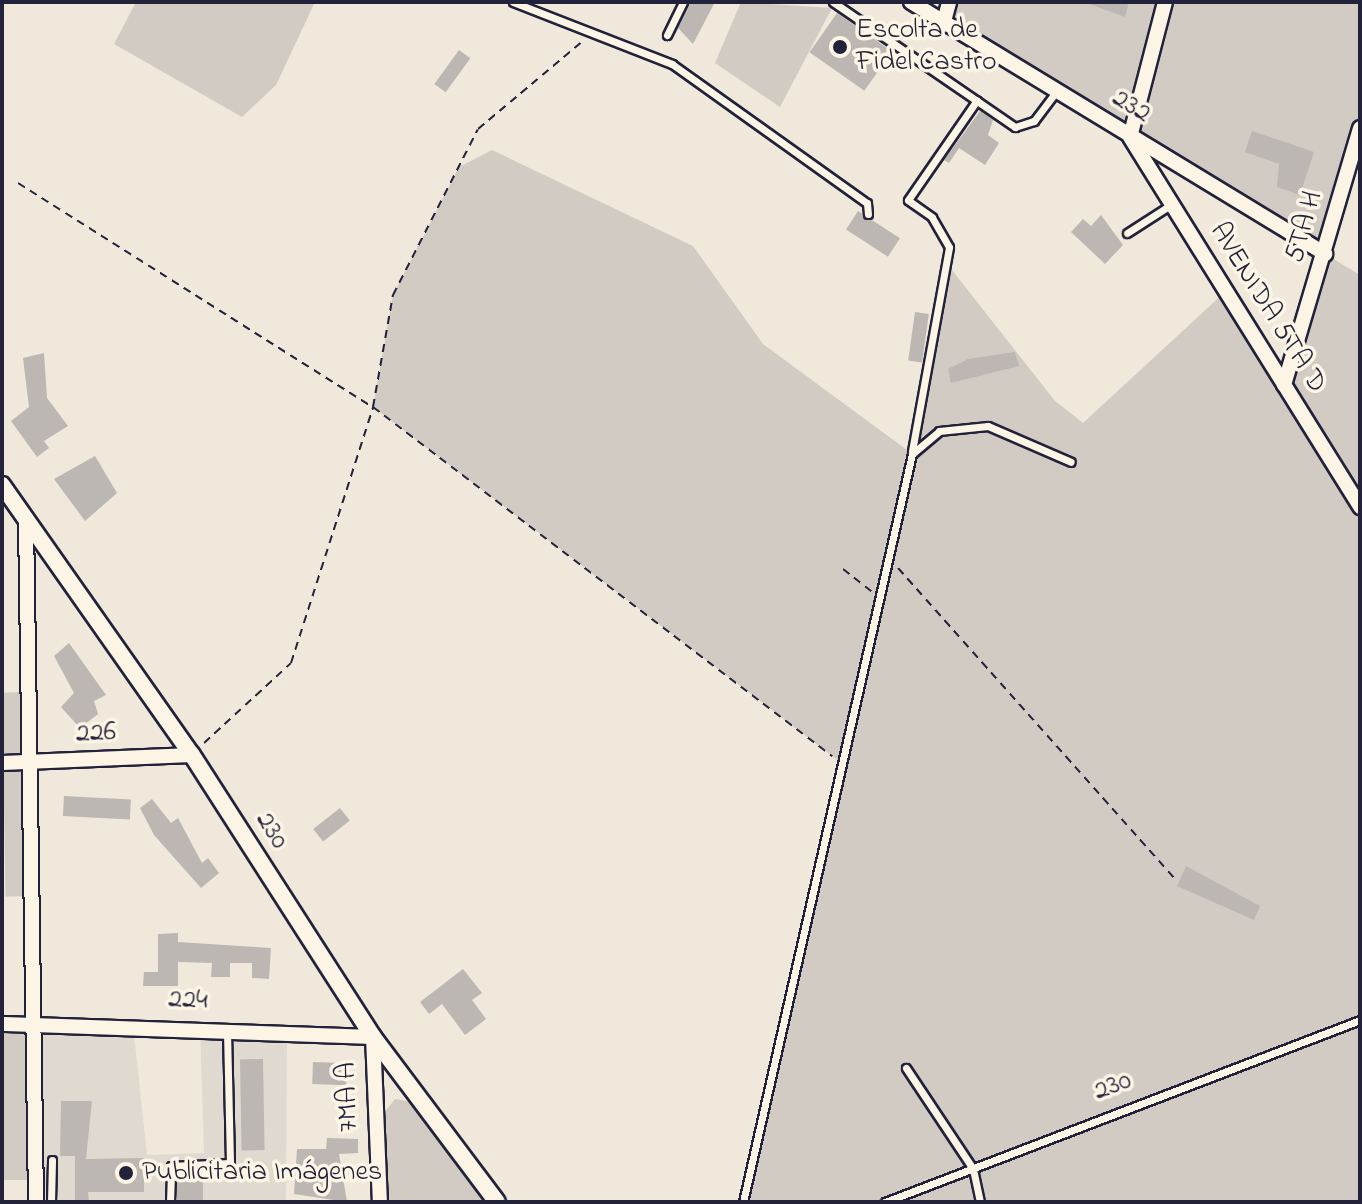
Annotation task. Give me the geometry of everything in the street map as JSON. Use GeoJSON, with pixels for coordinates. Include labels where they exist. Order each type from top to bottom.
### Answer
{"type":"FeatureCollection","features":[{"type":"Feature","properties":{"kind":"street","name":"232"},"geometry":{"type":"LineString","coordinates":[[911,2],[943,25],[1325,254]]}},
{"type":"Feature","properties":{"kind":"street"},"geometry":{"type":"LineString","coordinates":[[943,25],[949,2]]}},
{"type":"Feature","properties":{"kind":"street"},"geometry":{"type":"LineString","coordinates":[[1130,137],[1165,2]]}},
{"type":"Feature","properties":{"kind":"street","name":"5TA H"},"geometry":{"type":"LineString","coordinates":[[1284,385],[1360,128]]}},
{"type":"Feature","properties":{"kind":"street","name":"AVENIDA 5TA D"},"geometry":{"type":"LineString","coordinates":[[1130,137],[1360,507]]}},
{"type":"Feature","properties":{"kind":"street","name":"230"},"geometry":{"type":"LineString","coordinates":[[2,485],[192,755],[373,1037],[497,1202]]}},
{"type":"Feature","properties":{"kind":"street"},"geometry":{"type":"LineString","coordinates":[[26,520],[36,1202]]}},
{"type":"Feature","properties":{"kind":"street","name":"226"},"geometry":{"type":"LineString","coordinates":[[2,763],[192,755]]}},
{"type":"Feature","properties":{"kind":"street","name":"224"},"geometry":{"type":"LineString","coordinates":[[2,1024],[227,1028],[373,1037]]}},
{"type":"Feature","properties":{"kind":"street","name":"7MA A"},"geometry":{"type":"LineString","coordinates":[[373,1037],[380,1202]]}},
{"type":"Feature","properties":{"kind":"lane"},"geometry":{"type":"LineString","coordinates":[[513,2],[594,31],[672,64],[867,203],[868,214]]}},
{"type":"Feature","properties":{"kind":"lane"},"geometry":{"type":"LineString","coordinates":[[667,35],[683,2]]}},
{"type":"Feature","properties":{"kind":"lane"},"geometry":{"type":"LineString","coordinates":[[833,2],[1023,128],[1056,92]]}},
{"type":"Feature","properties":{"kind":"lane"},"geometry":{"type":"LineString","coordinates":[[743,1202],[890,558],[949,247],[932,217],[908,200],[977,100]]}},
{"type":"Feature","properties":{"kind":"lane"},"geometry":{"type":"LineString","coordinates":[[1127,233],[1172,204]]}},
{"type":"Feature","properties":{"kind":"lane"},"geometry":{"type":"LineString","coordinates":[[912,454],[939,431],[988,426],[1071,462]]}},
{"type":"Feature","properties":{"kind":"lane","name":"230"},"geometry":{"type":"LineString","coordinates":[[885,1202],[1360,1020]]}},
{"type":"Feature","properties":{"kind":"lane"},"geometry":{"type":"LineString","coordinates":[[170,1202],[171,1166],[230,1163],[227,1028]]}},
{"type":"Feature","properties":{"kind":"lane"},"geometry":{"type":"LineString","coordinates":[[906,1068],[973,1169],[980,1202]]}},
{"type":"Feature","properties":{"kind":"lane"},"geometry":{"type":"LineString","coordinates":[[51,1202],[52,1160]]}},
{"type":"Feature","properties":{"kind":"path"},"geometry":{"type":"LineString","coordinates":[[192,755],[291,663],[373,407],[393,295],[478,129],[594,31]]}},
{"type":"Feature","properties":{"kind":"path"},"geometry":{"type":"LineString","coordinates":[[18,183],[373,407],[843,764]]}},
{"type":"Feature","properties":{"kind":"path"},"geometry":{"type":"LineString","coordinates":[[890,558],[1176,880]]}},
{"type":"Feature","properties":{"kind":"path"},"geometry":{"type":"LineString","coordinates":[[843,569],[880,599]]}},
{"type":"Feature","properties":{"kind":"shaded area"},"geometry":{"type":"Polygon","coordinates":[[[136,2],[315,2],[276,85],[242,117],[114,44],[136,2]]]}},
{"type":"Feature","properties":{"kind":"shaded area"},"geometry":{"type":"Polygon","coordinates":[[[741,2],[832,8],[780,107],[715,63],[741,2]]]}},
{"type":"Feature","properties":{"kind":"shaded area"},"geometry":{"type":"Polygon","coordinates":[[[949,2],[1360,2],[1360,128],[1325,254],[943,25],[949,2]]]}},
{"type":"Feature","properties":{"kind":"shaded area"},"geometry":{"type":"Polygon","coordinates":[[[492,150],[693,246],[763,344],[911,453],[948,265],[1055,401],[1083,423],[1226,291],[1284,384],[1325,254],[1360,275],[1360,1202],[743,1202],[843,764],[373,407],[393,295],[459,167],[492,150]]]}},
{"type":"Feature","properties":{"kind":"shaded area"},"geometry":{"type":"Polygon","coordinates":[[[2,692],[29,692],[33,896],[6,896],[2,692]]]}},
{"type":"Feature","properties":{"kind":"shaded area"},"geometry":{"type":"Polygon","coordinates":[[[2,1024],[34,1024],[34,1180],[2,1180],[2,1024]]]}},
{"type":"Feature","properties":{"kind":"shaded area"},"geometry":{"type":"Polygon","coordinates":[[[34,1024],[133,1025],[147,1155],[204,1153],[200,1027],[287,1029],[286,1202],[36,1202],[34,1024]]]}},
{"type":"Feature","properties":{"kind":"shaded area"},"geometry":{"type":"Polygon","coordinates":[[[395,1099],[423,1104],[497,1202],[380,1202],[375,1125],[395,1099]]]}},
{"type":"Feature","properties":{"kind":"building"},"geometry":{"type":"Polygon","coordinates":[[[691,2],[715,2],[693,44],[678,28],[691,2]]]}},
{"type":"Feature","properties":{"kind":"building"},"geometry":{"type":"Polygon","coordinates":[[[1084,2],[1129,2],[1125,17],[1084,2]]]}},
{"type":"Feature","properties":{"kind":"building","name":"Escolta de Fidel Castro"},"geometry":{"type":"Polygon","coordinates":[[[837,13],[892,51],[864,91],[809,52],[837,13]]]}},
{"type":"Feature","properties":{"kind":"building"},"geometry":{"type":"Polygon","coordinates":[[[459,50],[470,58],[446,92],[434,84],[459,50]]]}},
{"type":"Feature","properties":{"kind":"building"},"geometry":{"type":"Polygon","coordinates":[[[980,111],[993,120],[988,135],[999,143],[985,165],[959,148],[949,163],[944,160],[980,111]]]}},
{"type":"Feature","properties":{"kind":"building"},"geometry":{"type":"Polygon","coordinates":[[[1252,131],[1314,152],[1300,195],[1277,187],[1279,164],[1245,152],[1252,131]]]}},
{"type":"Feature","properties":{"kind":"building"},"geometry":{"type":"Polygon","coordinates":[[[858,211],[900,238],[888,257],[846,229],[858,211]]]}},
{"type":"Feature","properties":{"kind":"building"},"geometry":{"type":"Polygon","coordinates":[[[1101,215],[1123,245],[1105,264],[1071,232],[1083,219],[1091,226],[1101,215]]]}},
{"type":"Feature","properties":{"kind":"building"},"geometry":{"type":"Polygon","coordinates":[[[915,312],[929,314],[922,362],[908,361],[915,312]]]}},
{"type":"Feature","properties":{"kind":"building"},"geometry":{"type":"Polygon","coordinates":[[[1015,352],[1019,366],[951,383],[948,369],[968,359],[1015,352]]]}},
{"type":"Feature","properties":{"kind":"building"},"geometry":{"type":"Polygon","coordinates":[[[44,353],[47,398],[68,426],[44,441],[49,448],[37,457],[11,421],[29,407],[23,358],[44,353]]]}},
{"type":"Feature","properties":{"kind":"building"},"geometry":{"type":"Polygon","coordinates":[[[95,456],[117,493],[85,521],[54,479],[95,456]]]}},
{"type":"Feature","properties":{"kind":"building"},"geometry":{"type":"Polygon","coordinates":[[[69,643],[106,695],[94,701],[98,714],[80,728],[61,707],[74,693],[54,656],[69,643]]]}},
{"type":"Feature","properties":{"kind":"building"},"geometry":{"type":"Polygon","coordinates":[[[64,796],[131,800],[130,819],[63,816],[64,796]]]}},
{"type":"Feature","properties":{"kind":"building"},"geometry":{"type":"Polygon","coordinates":[[[152,799],[171,823],[178,818],[202,863],[208,858],[219,873],[201,888],[154,835],[140,808],[152,799]]]}},
{"type":"Feature","properties":{"kind":"building"},"geometry":{"type":"Polygon","coordinates":[[[340,808],[350,821],[323,842],[313,829],[340,808]]]}},
{"type":"Feature","properties":{"kind":"building"},"geometry":{"type":"Polygon","coordinates":[[[1186,866],[1260,906],[1254,920],[1177,886],[1186,866]]]}},
{"type":"Feature","properties":{"kind":"building"},"geometry":{"type":"Polygon","coordinates":[[[178,933],[178,942],[271,948],[269,979],[252,978],[252,963],[230,963],[230,977],[211,977],[212,963],[178,962],[178,986],[143,986],[144,972],[158,972],[158,934],[178,933]]]}},
{"type":"Feature","properties":{"kind":"building"},"geometry":{"type":"Polygon","coordinates":[[[463,969],[482,993],[472,1000],[486,1019],[465,1035],[442,1004],[429,1014],[420,1002],[463,969]]]}},
{"type":"Feature","properties":{"kind":"building"},"geometry":{"type":"Polygon","coordinates":[[[240,1059],[263,1059],[265,1150],[242,1150],[240,1059]]]}},
{"type":"Feature","properties":{"kind":"building"},"geometry":{"type":"Polygon","coordinates":[[[313,1062],[347,1063],[346,1085],[312,1084],[313,1062]]]}},
{"type":"Feature","properties":{"kind":"building"},"geometry":{"type":"Polygon","coordinates":[[[61,1101],[92,1101],[86,1159],[144,1158],[144,1192],[88,1192],[89,1201],[75,1201],[75,1156],[60,1156],[61,1101]]]}},
{"type":"Feature","properties":{"kind":"building"},"geometry":{"type":"Polygon","coordinates":[[[327,1138],[358,1139],[358,1153],[339,1154],[347,1202],[294,1194],[297,1149],[326,1149],[327,1138]]]}},
{"type":"Feature","properties":{"kind":"building"},"geometry":{"type":"Polygon","coordinates":[[[177,1176],[203,1176],[203,1202],[177,1202],[177,1176]]]}},
{"type":"Feature","properties":{"kind":"place","name":"Escolta de Fidel Castro"},"geometry":{"type":"Point","coordinates":[840,47]}},
{"type":"Feature","properties":{"kind":"place","name":"Publicitaria Imágenes"},"geometry":{"type":"Point","coordinates":[126,1173]}}]}
